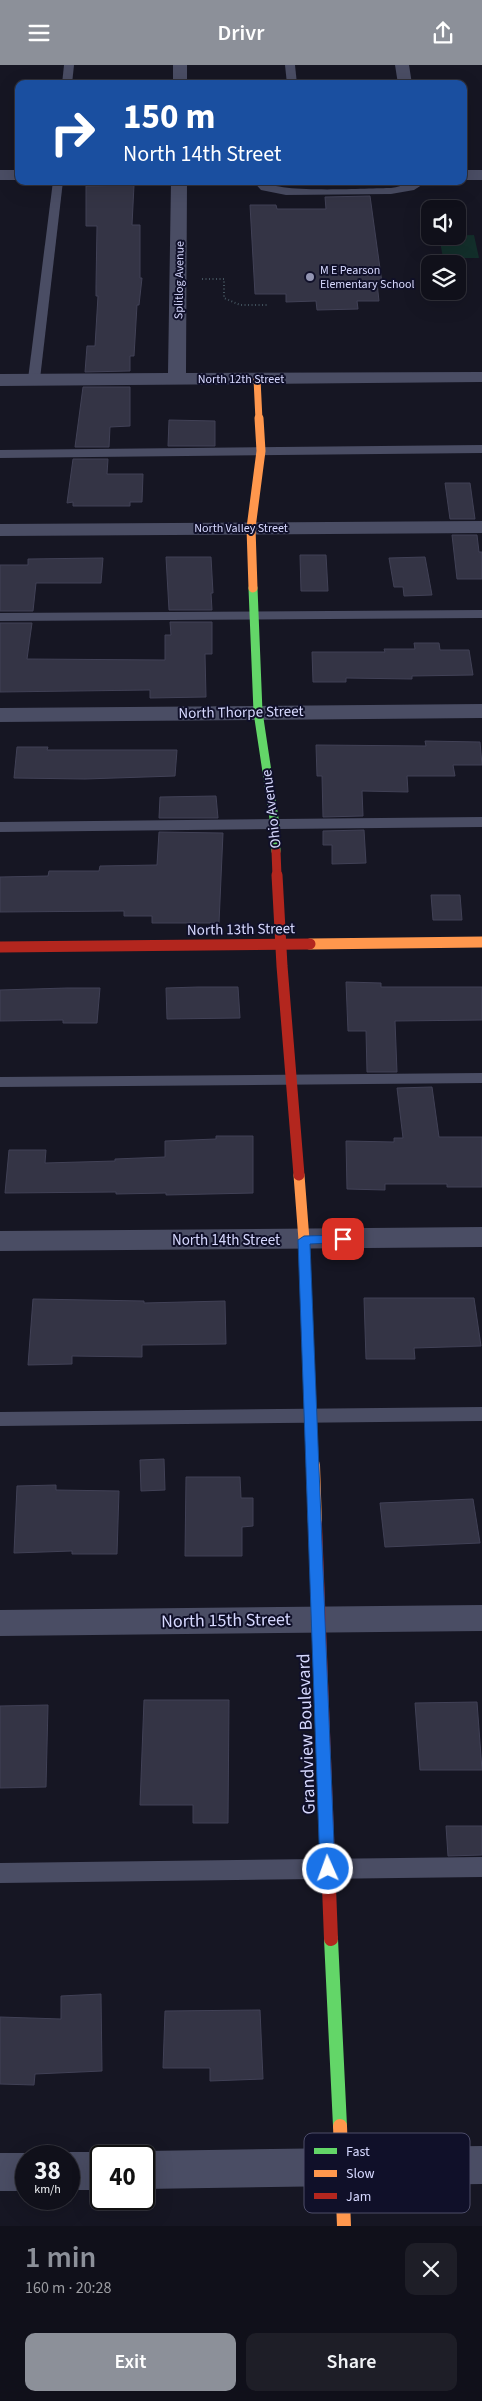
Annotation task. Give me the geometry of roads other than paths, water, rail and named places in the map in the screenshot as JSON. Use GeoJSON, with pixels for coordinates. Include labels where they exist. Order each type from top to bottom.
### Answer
{"type":"FeatureCollection","features":[{"type":"Feature","properties":{"kind":"street"},"geometry":{"type":"LineString","coordinates":[[180,65],[180,80]]}},
{"type":"Feature","properties":{"kind":"street"},"geometry":{"type":"LineString","coordinates":[[402,65],[404,80]]}},
{"type":"Feature","properties":{"kind":"street"},"geometry":{"type":"LineString","coordinates":[[0,175],[15,175]]}},
{"type":"Feature","properties":{"kind":"street"},"geometry":{"type":"LineString","coordinates":[[467,175],[482,175]]}},
{"type":"Feature","properties":{"kind":"street","name":"Splitlog Avenue"},"geometry":{"type":"LineString","coordinates":[[177,379],[180,185]]}},
{"type":"Feature","properties":{"kind":"street","name":"North 12th Street"},"geometry":{"type":"LineString","coordinates":[[0,380],[482,377]]}},
{"type":"Feature","properties":{"kind":"street","name":"Ohio Avenue"},"geometry":{"type":"LineString","coordinates":[[257,379],[261,451],[251,528],[258,712],[275,825],[280,943],[304,1240]]}},
{"type":"Feature","properties":{"kind":"street","name":"North Valley Street"},"geometry":{"type":"LineString","coordinates":[[0,531],[482,527]]}},
{"type":"Feature","properties":{"kind":"street","name":"North Thorpe Street"},"geometry":{"type":"LineString","coordinates":[[0,715],[482,711]]}},
{"type":"Feature","properties":{"kind":"street","name":"North 13th Street"},"geometry":{"type":"LineString","coordinates":[[0,947],[482,942]]}},
{"type":"Feature","properties":{"kind":"street","name":"North 14th Street"},"geometry":{"type":"LineString","coordinates":[[0,1241],[304,1240],[482,1237]]}},
{"type":"Feature","properties":{"kind":"street","name":"Grandview Boulevard"},"geometry":{"type":"LineString","coordinates":[[304,1240],[320,1619],[328,1869],[340,2133]]}},
{"type":"Feature","properties":{"kind":"street","name":"North 15th Street"},"geometry":{"type":"LineString","coordinates":[[0,1623],[482,1618]]}},
{"type":"Feature","properties":{"kind":"street"},"geometry":{"type":"LineString","coordinates":[[155,2170],[304,2168]]}},
{"type":"Feature","properties":{"kind":"street"},"geometry":{"type":"LineString","coordinates":[[0,2172],[15,2172]]}},
{"type":"Feature","properties":{"kind":"street","name":"Grandview Boulevard"},"geometry":{"type":"LineString","coordinates":[[344,2213],[344,2226]]}},
{"type":"Feature","properties":{"kind":"lane"},"geometry":{"type":"LineString","coordinates":[[67,80],[69,65]]}},
{"type":"Feature","properties":{"kind":"lane"},"geometry":{"type":"LineString","coordinates":[[290,65],[292,80]]}},
{"type":"Feature","properties":{"kind":"lane"},"geometry":{"type":"LineString","coordinates":[[34,379],[58,185]]}},
{"type":"Feature","properties":{"kind":"lane"},"geometry":{"type":"LineString","coordinates":[[261,185],[264,188],[286,192],[391,191],[410,189],[416,185]]}},
{"type":"Feature","properties":{"kind":"lane"},"geometry":{"type":"LineString","coordinates":[[0,454],[482,449]]}},
{"type":"Feature","properties":{"kind":"lane"},"geometry":{"type":"LineString","coordinates":[[0,617],[482,614]]}},
{"type":"Feature","properties":{"kind":"lane"},"geometry":{"type":"LineString","coordinates":[[0,827],[482,822]]}},
{"type":"Feature","properties":{"kind":"lane"},"geometry":{"type":"LineString","coordinates":[[0,1082],[482,1078]]}},
{"type":"Feature","properties":{"kind":"lane"},"geometry":{"type":"LineString","coordinates":[[0,1419],[482,1414]]}},
{"type":"Feature","properties":{"kind":"lane"},"geometry":{"type":"LineString","coordinates":[[0,1873],[482,1867]]}},
{"type":"Feature","properties":{"kind":"place","name":"M E Pearson Elementary School"},"geometry":{"type":"Point","coordinates":[310,277]}}]}
